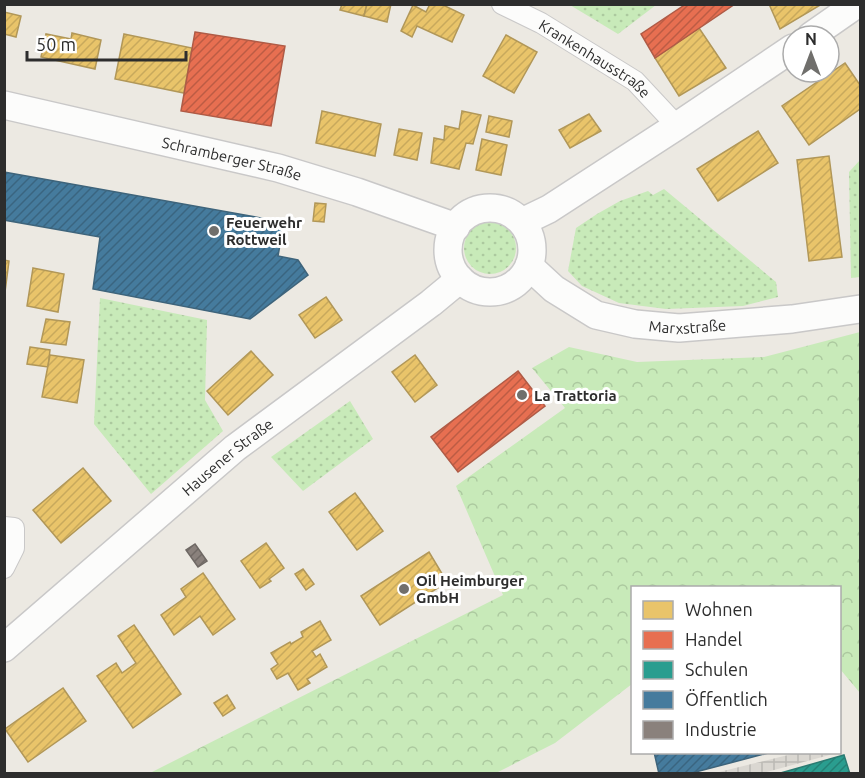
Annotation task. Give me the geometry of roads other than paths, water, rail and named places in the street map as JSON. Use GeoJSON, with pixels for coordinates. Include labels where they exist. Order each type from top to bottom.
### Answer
{"type":"FeatureCollection","features":[{"type":"Feature","properties":{"kind":"main road"},"geometry":{"type":"LineString","coordinates":[[828,24],[857,4]]}},
{"type":"Feature","properties":{"kind":"main road"},"geometry":{"type":"LineString","coordinates":[[522,222],[549,209],[781,56]]}},
{"type":"Feature","properties":{"kind":"main road","name":"Schramberger Straße"},"geometry":{"type":"LineString","coordinates":[[4,105],[278,168],[357,192],[456,227]]}},
{"type":"Feature","properties":{"kind":"main road"},"geometry":{"type":"LineString","coordinates":[[488,208],[500,209],[512,214],[522,222],[528,232],[532,255],[523,276],[504,290],[492,292],[481,291],[460,279],[452,268],[448,254],[450,239],[464,217],[488,208]]}},
{"type":"Feature","properties":{"kind":"main road","name":"Marxstraße"},"geometry":{"type":"LineString","coordinates":[[529,266],[554,289],[596,315],[635,324],[679,328],[792,319],[861,309]]}},
{"type":"Feature","properties":{"kind":"main road","name":"Hausener Straße"},"geometry":{"type":"LineString","coordinates":[[4,648],[235,448],[422,310],[460,279]]}},
{"type":"Feature","properties":{"kind":"street","name":"Krankenhausstraße"},"geometry":{"type":"LineString","coordinates":[[502,4],[541,23],[635,81],[677,126]]}},
{"type":"Feature","properties":{"kind":"street"},"geometry":{"type":"LineString","coordinates":[[4,527],[14,528],[14,548],[4,568]]}},
{"type":"Feature","properties":{"kind":"place","name":"Feuerwehr Rottweil"},"geometry":{"type":"Point","coordinates":[214,231]}},
{"type":"Feature","properties":{"kind":"place","name":"La Trattoria"},"geometry":{"type":"Point","coordinates":[522,395]}},
{"type":"Feature","properties":{"kind":"place","name":"Oil Heimburger GmbH"},"geometry":{"type":"Point","coordinates":[404,589]}}]}
